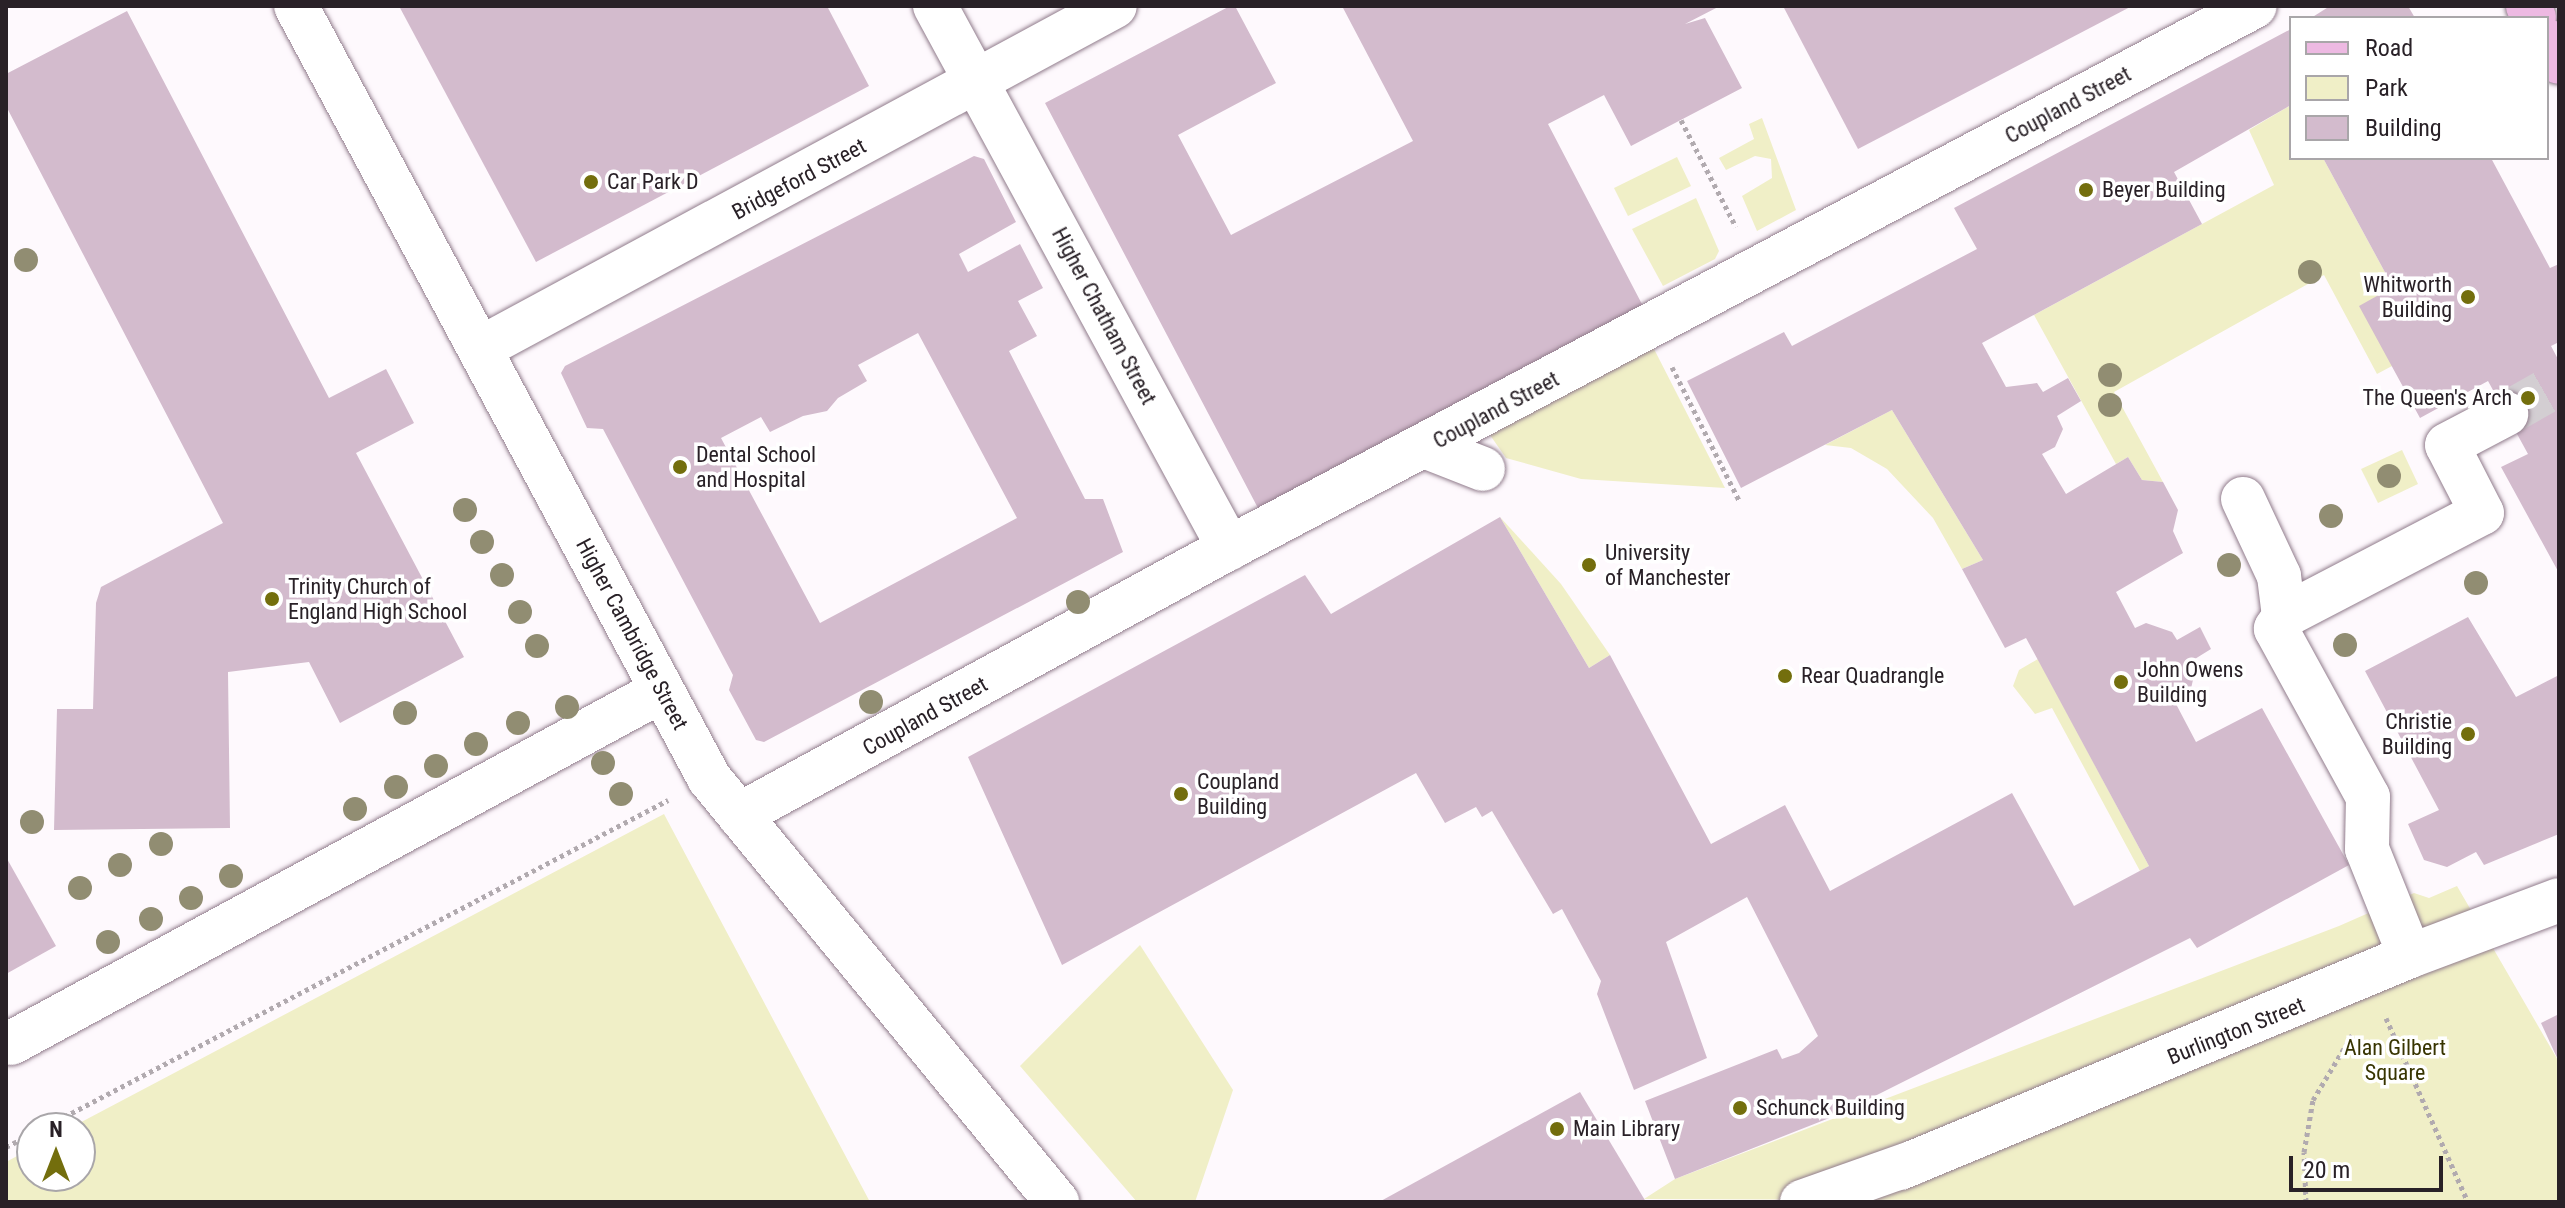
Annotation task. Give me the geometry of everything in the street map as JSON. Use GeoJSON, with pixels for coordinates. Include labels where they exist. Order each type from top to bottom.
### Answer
{"type":"FeatureCollection","features":[{"type":"Feature","properties":{"kind":"main road"},"geometry":{"type":"LineString","coordinates":[[2549,44],[2559,62]]}},
{"type":"Feature","properties":{"kind":"street","name":"Higher Cambridge Street"},"geometry":{"type":"LineString","coordinates":[[296,6],[709,778],[1057,1202]]}},
{"type":"Feature","properties":{"kind":"street","name":"Higher Chatham Street"},"geometry":{"type":"LineString","coordinates":[[935,6],[1229,548]]}},
{"type":"Feature","properties":{"kind":"street","name":"Bridgeford Street"},"geometry":{"type":"LineString","coordinates":[[481,348],[978,84],[1115,6]]}},
{"type":"Feature","properties":{"kind":"street","name":"Coupland Street"},"geometry":{"type":"LineString","coordinates":[[739,815],[890,752],[1229,548],[1427,447],[2255,6]]}},
{"type":"Feature","properties":{"kind":"street"},"geometry":{"type":"LineString","coordinates":[[2410,956],[2367,849],[2368,797],[2277,636],[2278,621],[2482,513],[2447,445],[2506,414]]}},
{"type":"Feature","properties":{"kind":"street"},"geometry":{"type":"LineString","coordinates":[[1427,447],[1483,469]]}},
{"type":"Feature","properties":{"kind":"street"},"geometry":{"type":"LineString","coordinates":[[2243,499],[2279,576],[2284,616]]}},
{"type":"Feature","properties":{"kind":"street"},"geometry":{"type":"LineString","coordinates":[[11,1043],[661,691]]}},
{"type":"Feature","properties":{"kind":"street","name":"Burlington Street"},"geometry":{"type":"LineString","coordinates":[[1802,1202],[1906,1165],[2368,977],[2410,956],[2559,900]]}},
{"type":"Feature","properties":{"kind":"path"},"geometry":{"type":"LineString","coordinates":[[1681,120],[1758,271]]}},
{"type":"Feature","properties":{"kind":"path"},"geometry":{"type":"LineString","coordinates":[[1655,325],[1739,500]]}},
{"type":"Feature","properties":{"kind":"path"},"geometry":{"type":"LineString","coordinates":[[73,1112],[669,799]]}},
{"type":"Feature","properties":{"kind":"path"},"geometry":{"type":"LineString","coordinates":[[2306,1202],[2304,1152],[2313,1100],[2355,1031],[2368,977]]}},
{"type":"Feature","properties":{"kind":"path"},"geometry":{"type":"LineString","coordinates":[[2368,977],[2468,1202]]}},
{"type":"Feature","properties":{"kind":"green space"},"geometry":{"type":"Polygon","coordinates":[[[2289,106],[2289,160],[2324,160],[2393,287],[2392,366],[2377,374],[2324,275],[2114,392],[2163,482],[2142,480],[2128,457],[2116,464],[2034,315],[2274,185],[2249,130],[2289,106]]]}},
{"type":"Feature","properties":{"kind":"green space"},"geometry":{"type":"Polygon","coordinates":[[[1762,118],[1796,210],[1757,231],[1742,196],[1772,178],[1771,159],[1755,156],[1726,170],[1719,158],[1754,139],[1749,124],[1762,118]]]}},
{"type":"Feature","properties":{"kind":"green space"},"geometry":{"type":"Polygon","coordinates":[[[1677,157],[1691,186],[1628,216],[1614,188],[1677,157]]]}},
{"type":"Feature","properties":{"kind":"green space"},"geometry":{"type":"Polygon","coordinates":[[[1696,198],[1719,251],[1715,259],[1663,286],[1632,229],[1696,198]]]}},
{"type":"Feature","properties":{"kind":"green space"},"geometry":{"type":"Polygon","coordinates":[[[1653,347],[1725,488],[1581,479],[1506,458],[1490,435],[1653,347]]]}},
{"type":"Feature","properties":{"kind":"green space"},"geometry":{"type":"Polygon","coordinates":[[[1892,410],[1983,560],[1962,569],[1933,518],[1887,469],[1851,448],[1825,445],[1892,410]]]}},
{"type":"Feature","properties":{"kind":"green space"},"geometry":{"type":"Polygon","coordinates":[[[2402,450],[2418,484],[2378,503],[2361,469],[2402,450]]]}},
{"type":"Feature","properties":{"kind":"green space"},"geometry":{"type":"Polygon","coordinates":[[[1500,517],[1561,584],[1610,655],[1589,668],[1500,517]]]}},
{"type":"Feature","properties":{"kind":"green space"},"geometry":{"type":"Polygon","coordinates":[[[2038,659],[2149,866],[2140,871],[2052,708],[2035,714],[2013,686],[2019,670],[2038,659]]]}},
{"type":"Feature","properties":{"kind":"green space"},"geometry":{"type":"Polygon","coordinates":[[[664,814],[870,1202],[6,1202],[6,1162],[16,1157],[16,1192],[96,1192],[96,1114],[664,814]]]}},
{"type":"Feature","properties":{"kind":"green space","name":"Alan Gilbert Square"},"geometry":{"type":"Polygon","coordinates":[[[2457,886],[2559,1062],[2559,1202],[1644,1199],[1675,1179],[2339,926],[2414,893],[2429,898],[2457,886]]]}},
{"type":"Feature","properties":{"kind":"green space"},"geometry":{"type":"Polygon","coordinates":[[[1140,945],[1233,1090],[1195,1202],[1137,1202],[1020,1066],[1140,945]]]}},
{"type":"Feature","properties":{"kind":"building","name":"Car Park D"},"geometry":{"type":"Polygon","coordinates":[[[399,6],[827,6],[869,86],[536,262],[399,6]]]}},
{"type":"Feature","properties":{"kind":"building"},"geometry":{"type":"Polygon","coordinates":[[[1235,6],[1276,83],[1178,135],[1231,235],[1413,141],[1342,6],[1720,6],[1685,24],[1705,18],[1742,88],[1631,146],[1604,95],[1548,124],[1644,308],[1259,510],[1045,103],[1235,6]]]}},
{"type":"Feature","properties":{"kind":"building"},"geometry":{"type":"Polygon","coordinates":[[[1783,6],[2132,6],[1858,149],[1783,6]]]}},
{"type":"Feature","properties":{"kind":"building"},"geometry":{"type":"Polygon","coordinates":[[[2330,6],[2408,6],[2414,16],[2314,16],[2330,6]]]}},
{"type":"Feature","properties":{"kind":"building"},"geometry":{"type":"Polygon","coordinates":[[[127,11],[329,398],[386,369],[414,423],[356,453],[464,657],[340,723],[309,662],[228,672],[230,828],[54,830],[57,709],[93,709],[96,603],[101,587],[223,523],[6,106],[6,74],[127,11]]]}},
{"type":"Feature","properties":{"kind":"building"},"geometry":{"type":"Polygon","coordinates":[[[2289,30],[2289,106],[2174,172],[2202,224],[1982,343],[2006,387],[2037,383],[2043,392],[2068,378],[2081,401],[2057,416],[2063,429],[2055,447],[2042,454],[2066,494],[2128,457],[2142,480],[2163,482],[2178,510],[2173,531],[2183,553],[2116,592],[2135,628],[2146,623],[2172,632],[2177,640],[2200,627],[2211,649],[2190,662],[2195,671],[2190,693],[2176,704],[2196,742],[2262,708],[2349,865],[2197,948],[2190,938],[1837,1115],[1675,1179],[1645,1101],[1777,1049],[1782,1059],[1799,1053],[1818,1036],[1747,897],[1666,942],[1707,1058],[1634,1090],[1597,994],[1601,981],[1562,909],[1553,914],[1492,811],[1482,817],[1476,807],[1445,823],[1416,773],[1062,965],[968,757],[1305,575],[1331,614],[1500,517],[1589,668],[1610,655],[1711,844],[1785,805],[1830,891],[2012,793],[2074,906],[2149,866],[2026,638],[2005,648],[1962,569],[1983,560],[1892,410],[1741,488],[1687,381],[1784,332],[1792,346],[1977,249],[1954,208],[2289,30]]]}},
{"type":"Feature","properties":{"kind":"building","name":"Dental School and Hospital"},"geometry":{"type":"Polygon","coordinates":[[[974,156],[984,159],[1016,222],[959,254],[968,272],[1020,244],[1043,288],[1018,301],[1037,336],[1009,351],[1085,499],[1103,499],[1123,552],[764,742],[756,740],[729,690],[733,675],[603,429],[587,428],[561,373],[565,366],[974,156]],[[918,333],[858,365],[867,381],[838,398],[827,411],[803,416],[770,432],[761,417],[721,438],[820,623],[1017,518],[918,333]]]}},
{"type":"Feature","properties":{"kind":"building","name":"Whitworth Building"},"geometry":{"type":"Polygon","coordinates":[[[2324,160],[2492,160],[2550,268],[2559,264],[2559,342],[2551,346],[2559,361],[2559,573],[2501,467],[2528,454],[2488,381],[2420,418],[2359,306],[2393,287],[2324,160]]]}},
{"type":"Feature","properties":{"kind":"building","name":"Christie Building"},"geometry":{"type":"Polygon","coordinates":[[[2468,617],[2516,697],[2559,675],[2559,834],[2484,865],[2476,852],[2447,867],[2424,860],[2408,824],[2439,810],[2365,671],[2468,617]]]}},
{"type":"Feature","properties":{"kind":"building"},"geometry":{"type":"Polygon","coordinates":[[[6,857],[56,946],[6,974],[6,857]]]}},
{"type":"Feature","properties":{"kind":"building"},"geometry":{"type":"Polygon","coordinates":[[[2559,1014],[2559,1062],[2541,1023],[2559,1014]]]}},
{"type":"Feature","properties":{"kind":"building","name":"Main Library"},"geometry":{"type":"Polygon","coordinates":[[[1580,1092],[1646,1202],[1379,1202],[1580,1092]]]}},
{"type":"Feature","properties":{"kind":"tunnel"},"geometry":{"type":"LineString","coordinates":[[2506,414],[2559,384]]}},
{"type":"Feature","properties":{"kind":"place","name":"Car Park D"},"geometry":{"type":"Point","coordinates":[591,182]}},
{"type":"Feature","properties":{"kind":"place","name":"Beyer Building"},"geometry":{"type":"Point","coordinates":[2086,190]}},
{"type":"Feature","properties":{"kind":"place","name":"Whitworth Building"},"geometry":{"type":"Point","coordinates":[2468,297]}},
{"type":"Feature","properties":{"kind":"place","name":"The Queen's Arch"},"geometry":{"type":"Point","coordinates":[2528,398]}},
{"type":"Feature","properties":{"kind":"place","name":"Dental School and Hospital"},"geometry":{"type":"Point","coordinates":[680,467]}},
{"type":"Feature","properties":{"kind":"place","name":"University of Manchester"},"geometry":{"type":"Point","coordinates":[1589,565]}},
{"type":"Feature","properties":{"kind":"place","name":"Trinity Church of England High School"},"geometry":{"type":"Point","coordinates":[272,599]}},
{"type":"Feature","properties":{"kind":"place","name":"Rear Quadrangle"},"geometry":{"type":"Point","coordinates":[1785,676]}},
{"type":"Feature","properties":{"kind":"place","name":"John Owens Building"},"geometry":{"type":"Point","coordinates":[2121,682]}},
{"type":"Feature","properties":{"kind":"place","name":"Christie Building"},"geometry":{"type":"Point","coordinates":[2468,734]}},
{"type":"Feature","properties":{"kind":"place","name":"Coupland Building"},"geometry":{"type":"Point","coordinates":[1181,794]}},
{"type":"Feature","properties":{"kind":"place","name":"Schunck Building"},"geometry":{"type":"Point","coordinates":[1740,1108]}},
{"type":"Feature","properties":{"kind":"place","name":"Main Library"},"geometry":{"type":"Point","coordinates":[1557,1129]}}]}
